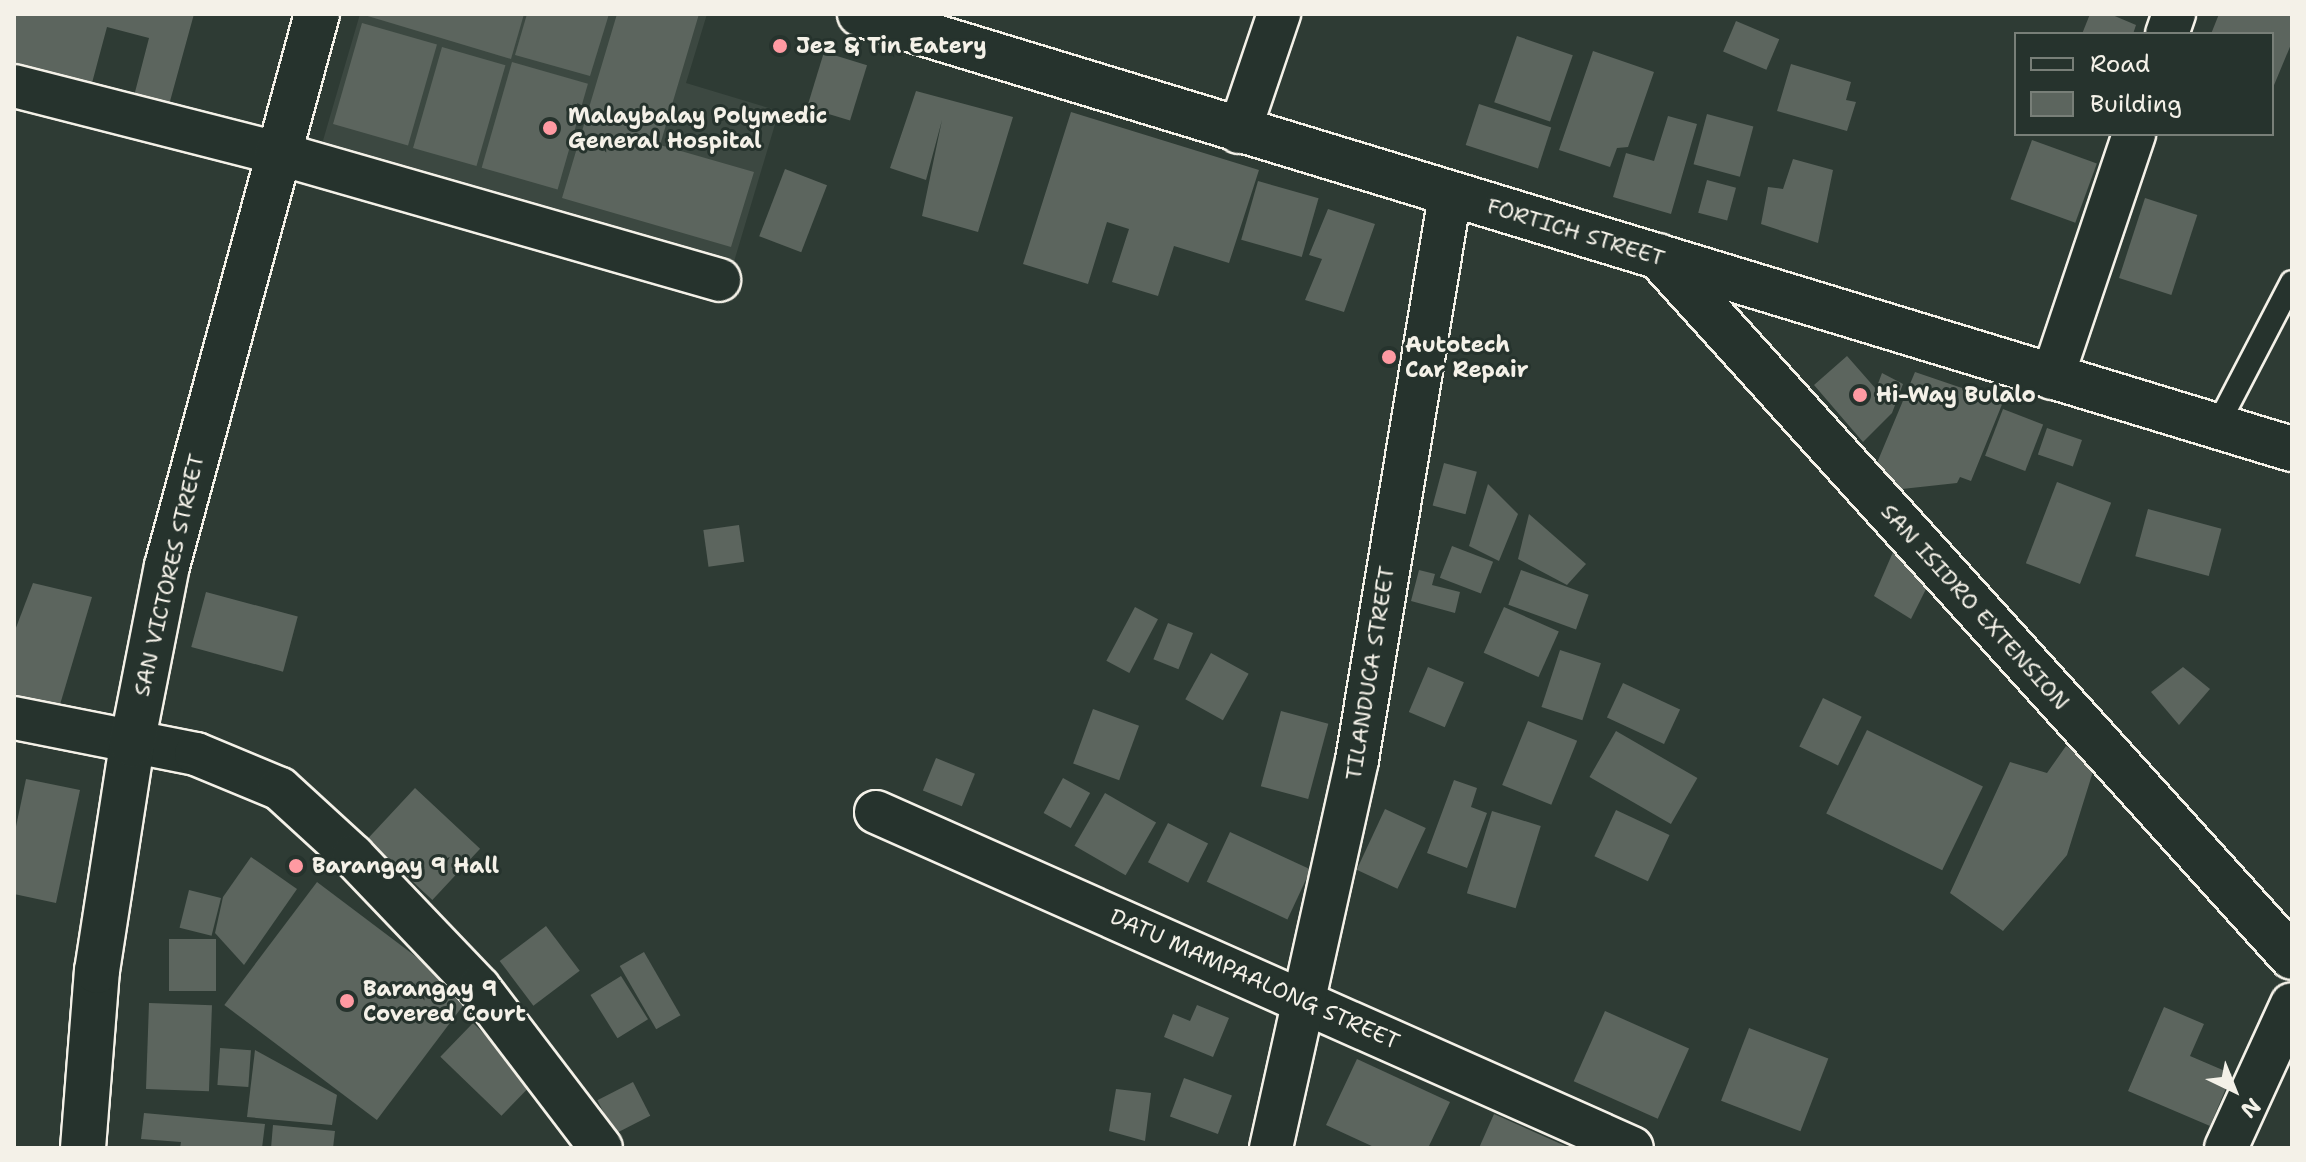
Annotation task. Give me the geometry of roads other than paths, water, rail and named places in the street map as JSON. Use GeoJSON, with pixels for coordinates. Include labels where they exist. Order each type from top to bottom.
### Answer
{"type":"FeatureCollection","features":[{"type":"Feature","properties":{"kind":"main road","name":"SAN VICTORES STREET"},"geometry":{"type":"LineString","coordinates":[[83,1148],[97,971],[132,744],[167,566],[317,14]]}},
{"type":"Feature","properties":{"kind":"main road","name":"FORTICH STREET"},"geometry":{"type":"LineString","coordinates":[[860,14],[1239,132],[2292,449]]}},
{"type":"Feature","properties":{"kind":"main road","name":"SAN ISIDRO EXTENSION"},"geometry":{"type":"LineString","coordinates":[[1658,256],[2292,957]]}},
{"type":"Feature","properties":{"kind":"street"},"geometry":{"type":"LineString","coordinates":[[1239,132],[1279,14]]}},
{"type":"Feature","properties":{"kind":"street"},"geometry":{"type":"LineString","coordinates":[[14,86],[277,153],[719,280]]}},
{"type":"Feature","properties":{"kind":"street"},"geometry":{"type":"LineString","coordinates":[[2052,378],[2133,136]]}},
{"type":"Feature","properties":{"kind":"street","name":"TILANDUCA STREET"},"geometry":{"type":"LineString","coordinates":[[1271,1148],[1357,760],[1450,195]]}},
{"type":"Feature","properties":{"kind":"street"},"geometry":{"type":"LineString","coordinates":[[14,718],[132,744],[196,754],[241,769],[280,789],[318,822],[479,988],[601,1148]]}},
{"type":"Feature","properties":{"kind":"street","name":"DATU MAMPAALONG STREET"},"geometry":{"type":"LineString","coordinates":[[876,812],[1304,999],[1632,1148]]}},
{"type":"Feature","properties":{"kind":"street"},"geometry":{"type":"LineString","coordinates":[[2226,1148],[2292,1004]]}},
{"type":"Feature","properties":{"kind":"lane"},"geometry":{"type":"LineString","coordinates":[[2217,426],[2292,282]]}},
{"type":"Feature","properties":{"kind":"place","name":"Jez & Tin Eatery"},"geometry":{"type":"Point","coordinates":[780,46]}},
{"type":"Feature","properties":{"kind":"place","name":"Malaybalay Polymedic General Hospital"},"geometry":{"type":"Point","coordinates":[550,128]}},
{"type":"Feature","properties":{"kind":"place","name":"Autotech Car Repair"},"geometry":{"type":"Point","coordinates":[1389,357]}},
{"type":"Feature","properties":{"kind":"place","name":"Hi-Way Bulalo"},"geometry":{"type":"Point","coordinates":[1860,395]}},
{"type":"Feature","properties":{"kind":"place","name":"Barangay 9 Hall"},"geometry":{"type":"Point","coordinates":[296,866]}},
{"type":"Feature","properties":{"kind":"place","name":"Barangay 9 Covered Court"},"geometry":{"type":"Point","coordinates":[347,1001]}}]}
